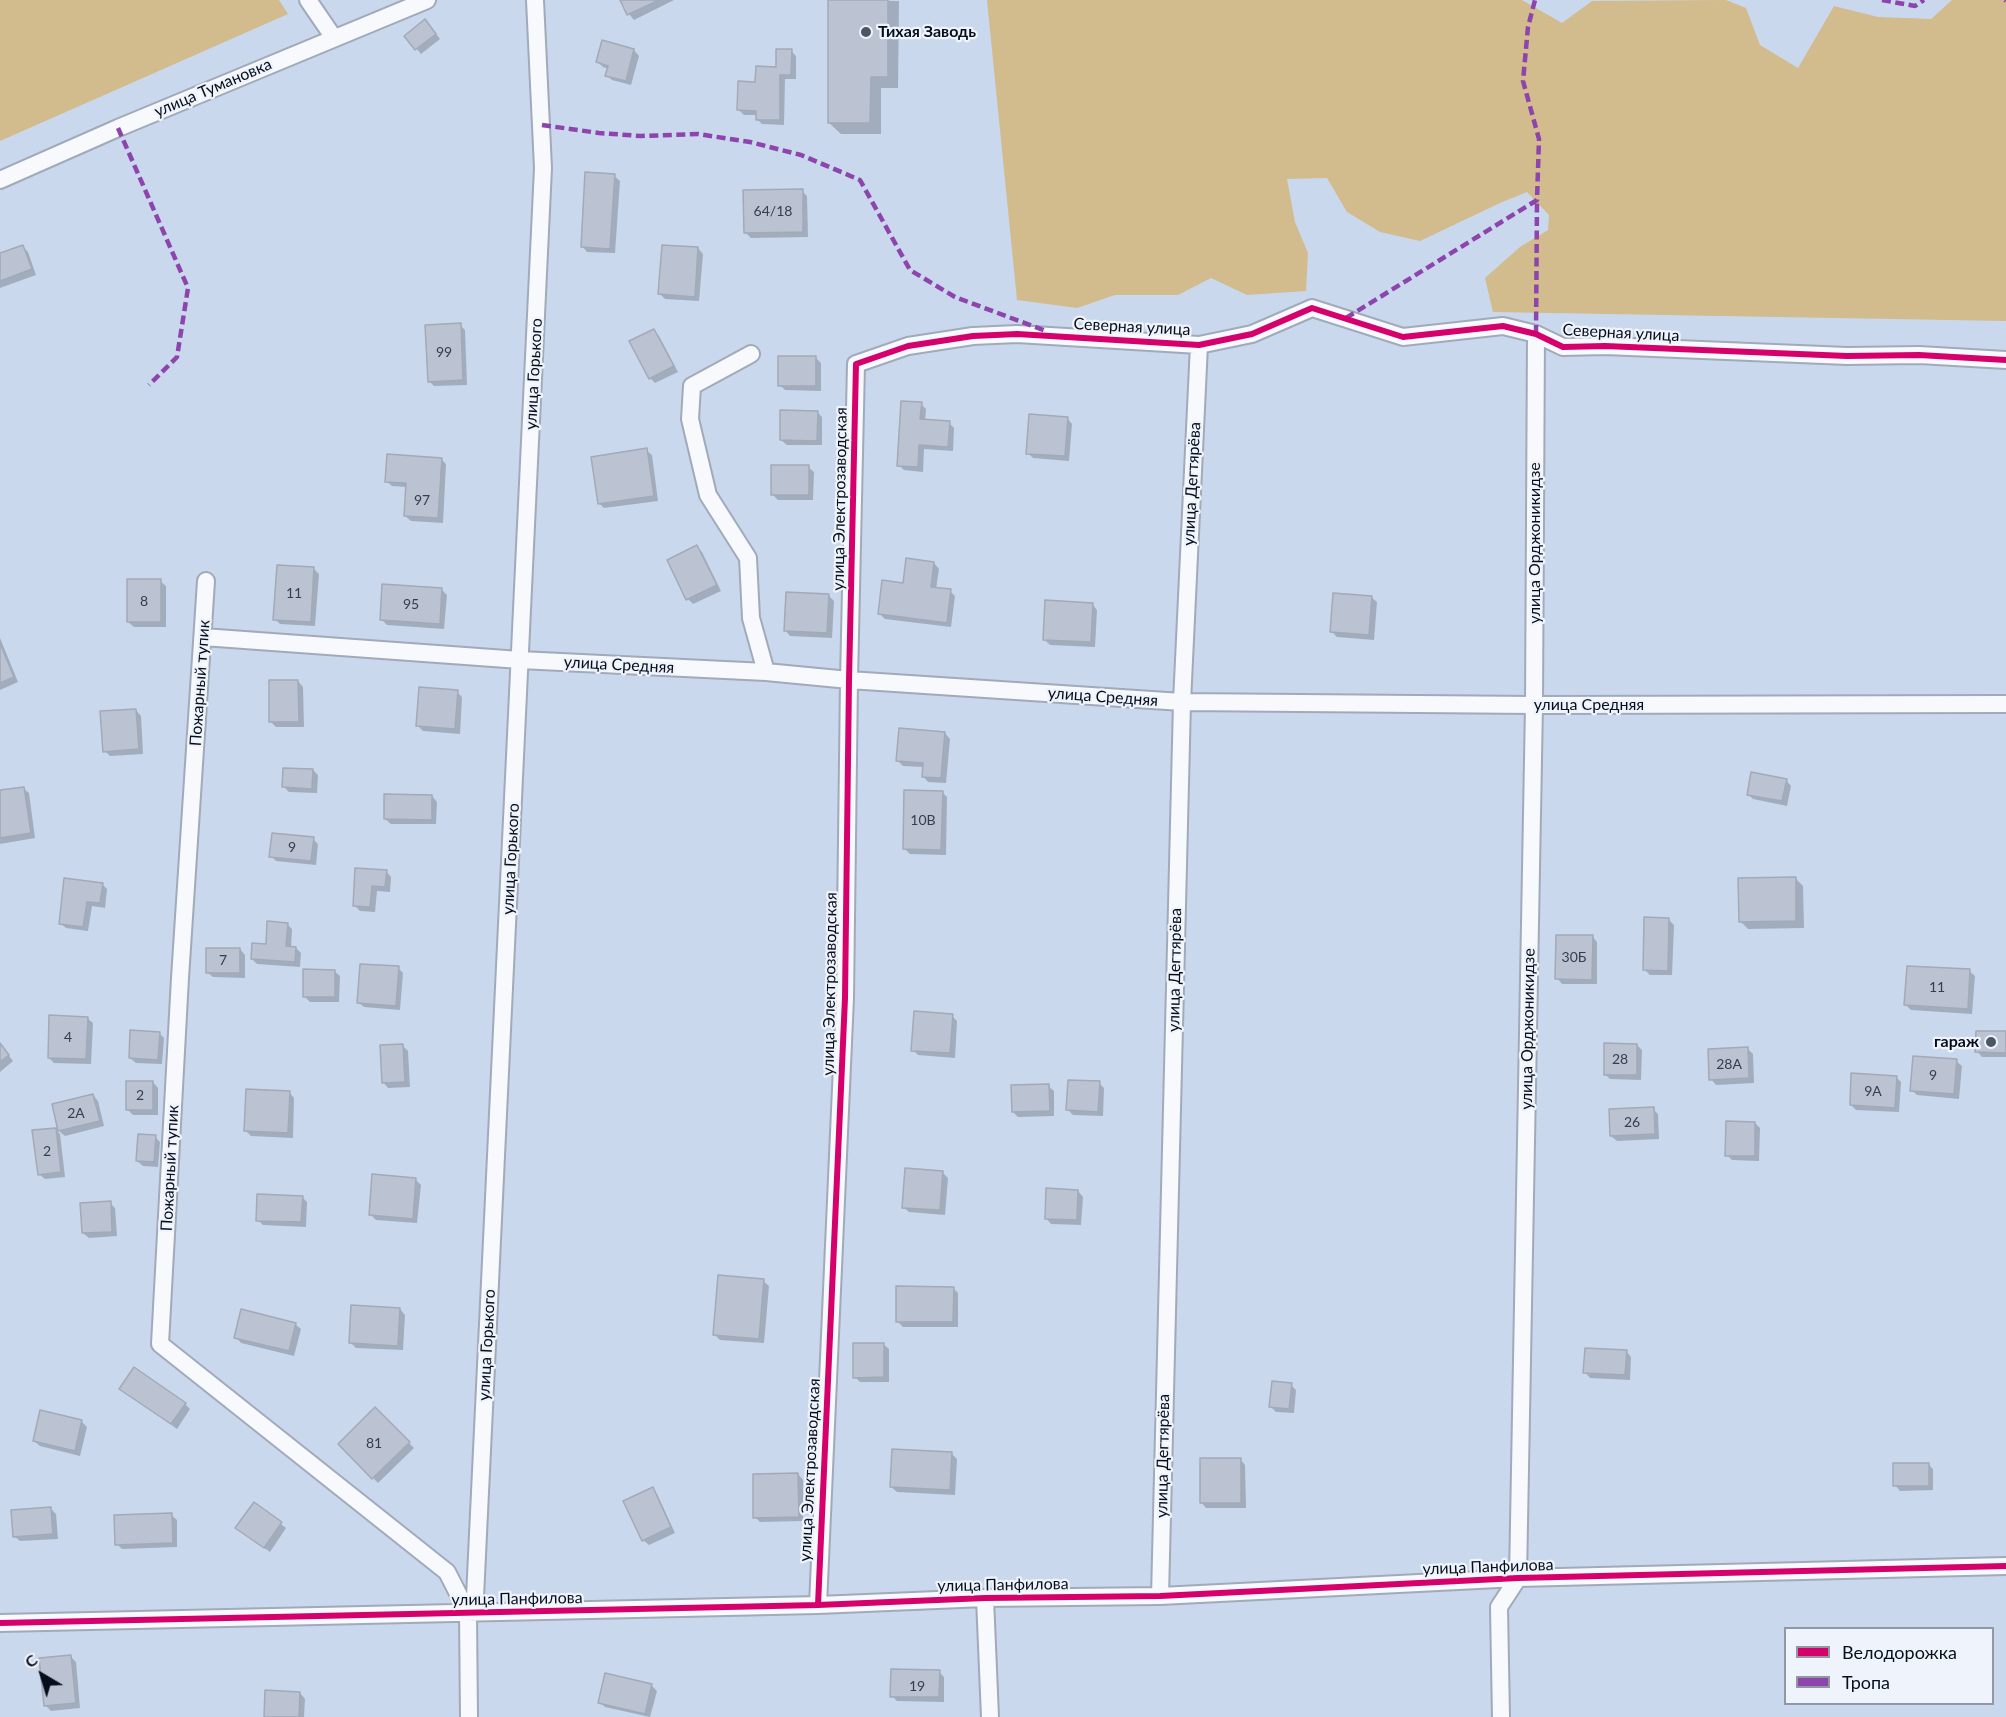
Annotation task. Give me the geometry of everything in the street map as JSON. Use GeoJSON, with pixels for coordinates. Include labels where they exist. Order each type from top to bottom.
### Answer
{"type":"FeatureCollection","features":[{"type":"Feature","properties":{"kind":"street"},"geometry":{"type":"LineString","coordinates":[[308,0],[334,38]]}},
{"type":"Feature","properties":{"kind":"street","name":"улица Тумановка"},"geometry":{"type":"LineString","coordinates":[[0,180],[427,0]]}},
{"type":"Feature","properties":{"kind":"street","name":"улица Горького"},"geometry":{"type":"LineString","coordinates":[[469,1717],[468,1613],[475,1597],[543,168],[535,0]]}},
{"type":"Feature","properties":{"kind":"street","name":"Северная улица"},"geometry":{"type":"LineString","coordinates":[[856,364],[908,346],[973,336],[1017,334],[1199,345],[1252,334],[1312,308],[1403,337],[1503,326],[1536,334],[1563,347],[1605,346],[1847,356],[1919,355],[2006,360]]}},
{"type":"Feature","properties":{"kind":"street","name":"улица Орджоникидзе"},"geometry":{"type":"LineString","coordinates":[[1518,1578],[1534,705],[1536,334]]}},
{"type":"Feature","properties":{"kind":"street","name":"улица Дегтярёва"},"geometry":{"type":"LineString","coordinates":[[1160,1596],[1182,702],[1199,345]]}},
{"type":"Feature","properties":{"kind":"street"},"geometry":{"type":"LineString","coordinates":[[751,354],[692,386],[690,419],[708,495],[748,558],[751,618],[766,672]]}},
{"type":"Feature","properties":{"kind":"street","name":"улица Электрозаводская"},"geometry":{"type":"LineString","coordinates":[[818,1605],[844,998],[856,364]]}},
{"type":"Feature","properties":{"kind":"street","name":"Пожарный тупик"},"geometry":{"type":"LineString","coordinates":[[206,581],[179,990],[160,1344],[447,1572],[468,1613]]}},
{"type":"Feature","properties":{"kind":"street","name":"улица Средняя"},"geometry":{"type":"LineString","coordinates":[[203,637],[520,660],[766,672],[849,680],[1182,702],[1534,705],[2006,704]]}},
{"type":"Feature","properties":{"kind":"street","name":"улица Панфилова"},"geometry":{"type":"LineString","coordinates":[[0,1623],[818,1605],[985,1598],[1160,1596],[1518,1578],[2006,1566]]}},
{"type":"Feature","properties":{"kind":"street"},"geometry":{"type":"LineString","coordinates":[[1501,1717],[1499,1607],[1518,1578]]}},
{"type":"Feature","properties":{"kind":"street"},"geometry":{"type":"LineString","coordinates":[[985,1598],[990,1717]]}},
{"type":"Feature","properties":{"kind":"shaded area"},"geometry":{"type":"Polygon","coordinates":[[[0,0],[279,0],[288,14],[0,141],[0,0]]]}},
{"type":"Feature","properties":{"kind":"shaded area"},"geometry":{"type":"Polygon","coordinates":[[[987,0],[1522,0],[1562,23],[1592,1],[1726,0],[1746,8],[1760,45],[1798,68],[1834,6],[1878,17],[1931,19],[1952,0],[2006,0],[2006,321],[1493,312],[1485,278],[1520,247],[1548,230],[1549,215],[1527,192],[1420,241],[1380,232],[1347,212],[1327,178],[1287,179],[1295,222],[1308,253],[1306,291],[1247,295],[1211,278],[1178,295],[1115,295],[1077,308],[1017,300],[987,0]]]}},
{"type":"Feature","properties":{"kind":"building"},"geometry":{"type":"Polygon","coordinates":[[[620,0],[659,0],[627,15],[620,0]]]}},
{"type":"Feature","properties":{"kind":"building"},"geometry":{"type":"Polygon","coordinates":[[[828,0],[888,0],[888,77],[871,77],[870,123],[828,123],[828,0]]]}},
{"type":"Feature","properties":{"kind":"building"},"geometry":{"type":"Polygon","coordinates":[[[425,19],[436,34],[415,50],[404,36],[425,19]]]}},
{"type":"Feature","properties":{"kind":"building"},"geometry":{"type":"Polygon","coordinates":[[[602,40],[634,49],[626,81],[605,76],[608,66],[596,62],[602,40]]]}},
{"type":"Feature","properties":{"kind":"building"},"geometry":{"type":"Polygon","coordinates":[[[776,49],[792,49],[791,75],[780,75],[780,120],[756,120],[756,111],[737,110],[738,81],[755,82],[756,66],[776,67],[776,49]]]}},
{"type":"Feature","properties":{"kind":"building"},"geometry":{"type":"Polygon","coordinates":[[[585,172],[615,174],[610,249],[581,247],[585,172]]]}},
{"type":"Feature","properties":{"kind":"building"},"geometry":{"type":"Polygon","coordinates":[[[803,189],[803,232],[744,233],[743,190],[803,189]]]}},
{"type":"Feature","properties":{"kind":"building"},"geometry":{"type":"Polygon","coordinates":[[[23,245],[32,269],[0,281],[0,253],[23,245]]]}},
{"type":"Feature","properties":{"kind":"building"},"geometry":{"type":"Polygon","coordinates":[[[662,245],[698,247],[695,297],[658,294],[662,245]]]}},
{"type":"Feature","properties":{"kind":"building"},"geometry":{"type":"Polygon","coordinates":[[[461,323],[463,380],[428,382],[425,325],[461,323]]]}},
{"type":"Feature","properties":{"kind":"building"},"geometry":{"type":"Polygon","coordinates":[[[654,329],[674,366],[649,379],[629,341],[654,329]]]}},
{"type":"Feature","properties":{"kind":"building"},"geometry":{"type":"Polygon","coordinates":[[[778,356],[816,356],[816,386],[778,386],[778,356]]]}},
{"type":"Feature","properties":{"kind":"building"},"geometry":{"type":"Polygon","coordinates":[[[901,401],[922,402],[920,419],[950,421],[948,447],[919,445],[918,467],[897,466],[901,401]]]}},
{"type":"Feature","properties":{"kind":"building"},"geometry":{"type":"Polygon","coordinates":[[[780,410],[818,411],[817,441],[780,440],[780,410]]]}},
{"type":"Feature","properties":{"kind":"building"},"geometry":{"type":"Polygon","coordinates":[[[1029,414],[1068,417],[1065,456],[1026,454],[1029,414]]]}},
{"type":"Feature","properties":{"kind":"building"},"geometry":{"type":"Polygon","coordinates":[[[647,448],[654,496],[598,504],[591,457],[647,448]]]}},
{"type":"Feature","properties":{"kind":"building"},"geometry":{"type":"Polygon","coordinates":[[[387,454],[442,458],[438,518],[404,516],[406,483],[385,482],[387,454]]]}},
{"type":"Feature","properties":{"kind":"building"},"geometry":{"type":"Polygon","coordinates":[[[771,465],[809,465],[809,495],[771,495],[771,465]]]}},
{"type":"Feature","properties":{"kind":"building"},"geometry":{"type":"Polygon","coordinates":[[[697,545],[717,585],[686,600],[667,560],[697,545]]]}},
{"type":"Feature","properties":{"kind":"building"},"geometry":{"type":"Polygon","coordinates":[[[906,558],[934,562],[931,587],[951,589],[947,623],[878,614],[882,580],[903,583],[906,558]]]}},
{"type":"Feature","properties":{"kind":"building"},"geometry":{"type":"Polygon","coordinates":[[[277,565],[314,567],[311,622],[273,620],[277,565]]]}},
{"type":"Feature","properties":{"kind":"building"},"geometry":{"type":"Polygon","coordinates":[[[127,579],[161,579],[161,622],[127,622],[127,579]]]}},
{"type":"Feature","properties":{"kind":"building"},"geometry":{"type":"Polygon","coordinates":[[[382,584],[442,588],[440,624],[380,620],[382,584]]]}},
{"type":"Feature","properties":{"kind":"building"},"geometry":{"type":"Polygon","coordinates":[[[786,592],[829,594],[827,633],[784,631],[786,592]]]}},
{"type":"Feature","properties":{"kind":"building"},"geometry":{"type":"Polygon","coordinates":[[[1333,593],[1372,596],[1369,635],[1330,632],[1333,593]]]}},
{"type":"Feature","properties":{"kind":"building"},"geometry":{"type":"Polygon","coordinates":[[[1045,600],[1093,603],[1091,642],[1043,640],[1045,600]]]}},
{"type":"Feature","properties":{"kind":"building"},"geometry":{"type":"Polygon","coordinates":[[[0,643],[14,677],[0,683],[0,643]]]}},
{"type":"Feature","properties":{"kind":"building"},"geometry":{"type":"Polygon","coordinates":[[[269,680],[298,680],[299,722],[269,722],[269,680]]]}},
{"type":"Feature","properties":{"kind":"building"},"geometry":{"type":"Polygon","coordinates":[[[419,687],[458,690],[455,729],[416,726],[419,687]]]}},
{"type":"Feature","properties":{"kind":"building"},"geometry":{"type":"Polygon","coordinates":[[[136,709],[139,749],[103,752],[100,711],[136,709]]]}},
{"type":"Feature","properties":{"kind":"building"},"geometry":{"type":"Polygon","coordinates":[[[899,728],[945,732],[941,778],[922,777],[923,763],[896,761],[899,728]]]}},
{"type":"Feature","properties":{"kind":"building"},"geometry":{"type":"Polygon","coordinates":[[[283,768],[313,769],[312,789],[282,787],[283,768]]]}},
{"type":"Feature","properties":{"kind":"building"},"geometry":{"type":"Polygon","coordinates":[[[1751,772],[1787,779],[1782,801],[1747,795],[1751,772]]]}},
{"type":"Feature","properties":{"kind":"building"},"geometry":{"type":"Polygon","coordinates":[[[24,787],[31,833],[0,838],[0,790],[24,787]]]}},
{"type":"Feature","properties":{"kind":"building"},"geometry":{"type":"Polygon","coordinates":[[[904,790],[943,791],[941,850],[903,849],[904,790]]]}},
{"type":"Feature","properties":{"kind":"building"},"geometry":{"type":"Polygon","coordinates":[[[384,794],[432,795],[432,820],[384,819],[384,794]]]}},
{"type":"Feature","properties":{"kind":"building"},"geometry":{"type":"Polygon","coordinates":[[[272,833],[314,837],[311,861],[269,857],[272,833]]]}},
{"type":"Feature","properties":{"kind":"building"},"geometry":{"type":"Polygon","coordinates":[[[355,868],[387,870],[385,887],[372,886],[370,907],[353,906],[355,868]]]}},
{"type":"Feature","properties":{"kind":"building"},"geometry":{"type":"Polygon","coordinates":[[[1796,877],[1796,921],[1739,922],[1738,878],[1796,877]]]}},
{"type":"Feature","properties":{"kind":"building"},"geometry":{"type":"Polygon","coordinates":[[[64,878],[103,883],[100,903],[87,902],[83,927],[59,924],[64,878]]]}},
{"type":"Feature","properties":{"kind":"building"},"geometry":{"type":"Polygon","coordinates":[[[1644,917],[1669,918],[1668,971],[1643,970],[1644,917]]]}},
{"type":"Feature","properties":{"kind":"building"},"geometry":{"type":"Polygon","coordinates":[[[267,921],[288,923],[286,946],[296,947],[295,962],[251,959],[252,943],[266,944],[267,921]]]}},
{"type":"Feature","properties":{"kind":"building"},"geometry":{"type":"Polygon","coordinates":[[[1556,935],[1593,935],[1592,980],[1555,979],[1556,935]]]}},
{"type":"Feature","properties":{"kind":"building"},"geometry":{"type":"Polygon","coordinates":[[[206,948],[240,948],[240,973],[206,973],[206,948]]]}},
{"type":"Feature","properties":{"kind":"building"},"geometry":{"type":"Polygon","coordinates":[[[360,964],[399,966],[396,1006],[357,1003],[360,964]]]}},
{"type":"Feature","properties":{"kind":"building"},"geometry":{"type":"Polygon","coordinates":[[[1907,966],[1970,969],[1968,1009],[1904,1005],[1907,966]]]}},
{"type":"Feature","properties":{"kind":"building"},"geometry":{"type":"Polygon","coordinates":[[[303,969],[335,970],[335,997],[303,997],[303,969]]]}},
{"type":"Feature","properties":{"kind":"building"},"geometry":{"type":"Polygon","coordinates":[[[914,1011],[953,1014],[950,1053],[911,1051],[914,1011]]]}},
{"type":"Feature","properties":{"kind":"building"},"geometry":{"type":"Polygon","coordinates":[[[49,1015],[88,1017],[86,1059],[48,1058],[49,1015]]]}},
{"type":"Feature","properties":{"kind":"building"},"geometry":{"type":"Polygon","coordinates":[[[130,1030],[160,1032],[158,1060],[129,1058],[130,1030]]]}},
{"type":"Feature","properties":{"kind":"building","name":"гараж"},"geometry":{"type":"Polygon","coordinates":[[[1976,1031],[2006,1031],[2006,1053],[1975,1052],[1976,1031]]]}},
{"type":"Feature","properties":{"kind":"building"},"geometry":{"type":"Polygon","coordinates":[[[0,1043],[9,1055],[0,1062],[0,1043]]]}},
{"type":"Feature","properties":{"kind":"building"},"geometry":{"type":"Polygon","coordinates":[[[1604,1043],[1637,1044],[1637,1075],[1604,1075],[1604,1043]]]}},
{"type":"Feature","properties":{"kind":"building"},"geometry":{"type":"Polygon","coordinates":[[[403,1044],[405,1082],[382,1083],[380,1045],[403,1044]]]}},
{"type":"Feature","properties":{"kind":"building"},"geometry":{"type":"Polygon","coordinates":[[[1748,1047],[1749,1078],[1709,1080],[1708,1049],[1748,1047]]]}},
{"type":"Feature","properties":{"kind":"building"},"geometry":{"type":"Polygon","coordinates":[[[1913,1056],[1957,1059],[1954,1094],[1910,1091],[1913,1056]]]}},
{"type":"Feature","properties":{"kind":"building"},"geometry":{"type":"Polygon","coordinates":[[[1851,1073],[1897,1076],[1895,1108],[1850,1105],[1851,1073]]]}},
{"type":"Feature","properties":{"kind":"building"},"geometry":{"type":"Polygon","coordinates":[[[1068,1080],[1100,1081],[1098,1112],[1066,1110],[1068,1080]]]}},
{"type":"Feature","properties":{"kind":"building"},"geometry":{"type":"Polygon","coordinates":[[[126,1081],[153,1081],[153,1110],[126,1110],[126,1081]]]}},
{"type":"Feature","properties":{"kind":"building"},"geometry":{"type":"Polygon","coordinates":[[[1049,1084],[1050,1111],[1012,1112],[1011,1085],[1049,1084]]]}},
{"type":"Feature","properties":{"kind":"building"},"geometry":{"type":"Polygon","coordinates":[[[246,1089],[290,1091],[288,1133],[244,1131],[246,1089]]]}},
{"type":"Feature","properties":{"kind":"building"},"geometry":{"type":"Polygon","coordinates":[[[93,1094],[100,1121],[58,1131],[52,1104],[93,1094]]]}},
{"type":"Feature","properties":{"kind":"building"},"geometry":{"type":"Polygon","coordinates":[[[1654,1107],[1655,1134],[1610,1136],[1609,1109],[1654,1107]]]}},
{"type":"Feature","properties":{"kind":"building"},"geometry":{"type":"Polygon","coordinates":[[[1726,1121],[1755,1122],[1755,1156],[1725,1156],[1726,1121]]]}},
{"type":"Feature","properties":{"kind":"building"},"geometry":{"type":"Polygon","coordinates":[[[56,1128],[61,1172],[38,1175],[32,1130],[56,1128]]]}},
{"type":"Feature","properties":{"kind":"building"},"geometry":{"type":"Polygon","coordinates":[[[138,1134],[156,1135],[154,1162],[136,1161],[138,1134]]]}},
{"type":"Feature","properties":{"kind":"building"},"geometry":{"type":"Polygon","coordinates":[[[905,1168],[943,1171],[940,1210],[902,1208],[905,1168]]]}},
{"type":"Feature","properties":{"kind":"building"},"geometry":{"type":"Polygon","coordinates":[[[372,1174],[416,1178],[413,1219],[369,1215],[372,1174]]]}},
{"type":"Feature","properties":{"kind":"building"},"geometry":{"type":"Polygon","coordinates":[[[1046,1188],[1078,1190],[1077,1220],[1045,1219],[1046,1188]]]}},
{"type":"Feature","properties":{"kind":"building"},"geometry":{"type":"Polygon","coordinates":[[[257,1194],[303,1196],[301,1222],[256,1221],[257,1194]]]}},
{"type":"Feature","properties":{"kind":"building"},"geometry":{"type":"Polygon","coordinates":[[[111,1201],[112,1232],[82,1233],[80,1203],[111,1201]]]}},
{"type":"Feature","properties":{"kind":"building"},"geometry":{"type":"Polygon","coordinates":[[[718,1275],[764,1279],[759,1339],[713,1335],[718,1275]]]}},
{"type":"Feature","properties":{"kind":"building"},"geometry":{"type":"Polygon","coordinates":[[[896,1286],[954,1287],[953,1322],[896,1322],[896,1286]]]}},
{"type":"Feature","properties":{"kind":"building"},"geometry":{"type":"Polygon","coordinates":[[[351,1305],[400,1308],[398,1346],[349,1343],[351,1305]]]}},
{"type":"Feature","properties":{"kind":"building"},"geometry":{"type":"Polygon","coordinates":[[[241,1309],[296,1323],[289,1351],[234,1338],[241,1309]]]}},
{"type":"Feature","properties":{"kind":"building"},"geometry":{"type":"Polygon","coordinates":[[[853,1343],[884,1343],[884,1377],[853,1378],[853,1343]]]}},
{"type":"Feature","properties":{"kind":"building"},"geometry":{"type":"Polygon","coordinates":[[[1585,1348],[1627,1350],[1625,1375],[1583,1373],[1585,1348]]]}},
{"type":"Feature","properties":{"kind":"building"},"geometry":{"type":"Polygon","coordinates":[[[134,1367],[186,1403],[171,1424],[119,1389],[134,1367]]]}},
{"type":"Feature","properties":{"kind":"building"},"geometry":{"type":"Polygon","coordinates":[[[1272,1381],[1292,1383],[1289,1409],[1269,1407],[1272,1381]]]}},
{"type":"Feature","properties":{"kind":"building"},"geometry":{"type":"Polygon","coordinates":[[[375,1407],[410,1442],[372,1479],[338,1444],[375,1407]]]}},
{"type":"Feature","properties":{"kind":"building"},"geometry":{"type":"Polygon","coordinates":[[[40,1410],[82,1420],[75,1451],[33,1441],[40,1410]]]}},
{"type":"Feature","properties":{"kind":"building"},"geometry":{"type":"Polygon","coordinates":[[[892,1449],[952,1452],[950,1490],[890,1487],[892,1449]]]}},
{"type":"Feature","properties":{"kind":"building"},"geometry":{"type":"Polygon","coordinates":[[[1200,1458],[1241,1458],[1241,1503],[1200,1503],[1200,1458]]]}},
{"type":"Feature","properties":{"kind":"building"},"geometry":{"type":"Polygon","coordinates":[[[1893,1463],[1929,1463],[1929,1486],[1893,1486],[1893,1463]]]}},
{"type":"Feature","properties":{"kind":"building"},"geometry":{"type":"Polygon","coordinates":[[[798,1473],[799,1517],[753,1518],[753,1474],[798,1473]]]}},
{"type":"Feature","properties":{"kind":"building"},"geometry":{"type":"Polygon","coordinates":[[[653,1487],[671,1527],[642,1541],[623,1501],[653,1487]]]}},
{"type":"Feature","properties":{"kind":"building"},"geometry":{"type":"Polygon","coordinates":[[[254,1502],[282,1522],[264,1548],[235,1528],[254,1502]]]}},
{"type":"Feature","properties":{"kind":"building"},"geometry":{"type":"Polygon","coordinates":[[[51,1507],[53,1534],[13,1537],[11,1510],[51,1507]]]}},
{"type":"Feature","properties":{"kind":"building"},"geometry":{"type":"Polygon","coordinates":[[[172,1513],[173,1543],[115,1545],[114,1515],[172,1513]]]}},
{"type":"Feature","properties":{"kind":"building"},"geometry":{"type":"Polygon","coordinates":[[[71,1655],[76,1703],[44,1706],[39,1658],[71,1655]]]}},
{"type":"Feature","properties":{"kind":"building"},"geometry":{"type":"Polygon","coordinates":[[[891,1669],[940,1670],[939,1697],[890,1697],[891,1669]]]}},
{"type":"Feature","properties":{"kind":"building"},"geometry":{"type":"Polygon","coordinates":[[[605,1673],[652,1684],[645,1714],[598,1703],[605,1673]]]}},
{"type":"Feature","properties":{"kind":"building"},"geometry":{"type":"Polygon","coordinates":[[[265,1690],[300,1692],[299,1717],[264,1717],[265,1690]]]}},
{"type":"Feature","properties":{"kind":"marked path"},"geometry":{"type":"LineString","coordinates":[[1346,318],[1537,200],[1539,139],[1523,81],[1528,27],[1535,0]]}},
{"type":"Feature","properties":{"kind":"marked path"},"geometry":{"type":"LineString","coordinates":[[1882,0],[1915,6],[1924,0]]}},
{"type":"Feature","properties":{"kind":"marked path"},"geometry":{"type":"LineString","coordinates":[[542,125],[641,136],[698,134],[750,142],[801,155],[860,180],[910,270],[955,297],[1046,331]]}},
{"type":"Feature","properties":{"kind":"marked path"},"geometry":{"type":"LineString","coordinates":[[118,128],[188,288],[177,357],[149,385]]}},
{"type":"Feature","properties":{"kind":"marked path"},"geometry":{"type":"LineString","coordinates":[[1536,334],[1537,200]]}},
{"type":"Feature","properties":{"kind":"cycle path"},"geometry":{"type":"LineString","coordinates":[[818,1605],[845,998],[856,364],[908,346],[973,336],[1017,334],[1199,345],[1252,334],[1312,308],[1403,337],[1503,326],[1536,334],[1563,347],[1605,346],[1847,356],[1919,355],[2006,360]]}},
{"type":"Feature","properties":{"kind":"cycle path"},"geometry":{"type":"LineString","coordinates":[[0,1623],[818,1605],[985,1598],[1160,1596],[1518,1578],[2006,1566]]}},
{"type":"Feature","properties":{"kind":"place","name":"Тихая Заводь"},"geometry":{"type":"Point","coordinates":[866,32]}},
{"type":"Feature","properties":{"kind":"place","name":"гараж"},"geometry":{"type":"Point","coordinates":[1991,1042]}}]}
